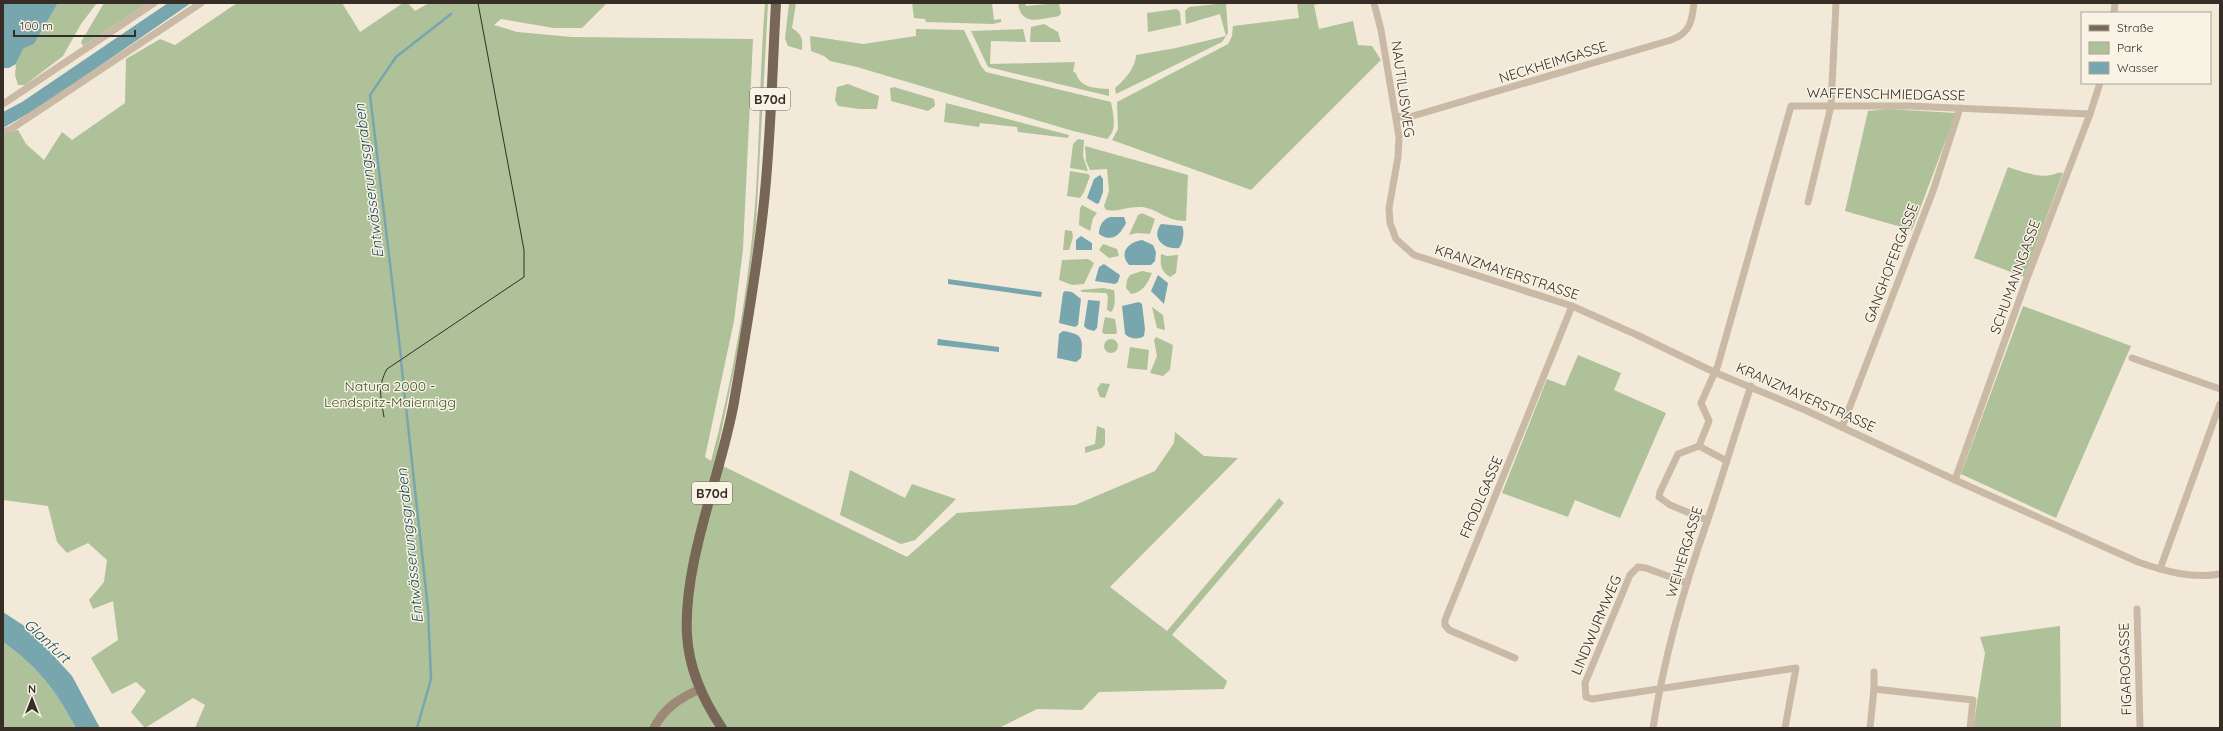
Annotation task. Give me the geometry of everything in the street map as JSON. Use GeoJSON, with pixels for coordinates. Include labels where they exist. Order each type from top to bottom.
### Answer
{"type":"FeatureCollection","features":[{"type":"Feature","properties":{"kind":"main road","name":"B70d"},"geometry":{"type":"LineString","coordinates":[[722,728],[708,707],[693,670],[687,637],[687,611],[692,578],[733,409],[764,211],[776,3]]}},
{"type":"Feature","properties":{"kind":"main road"},"geometry":{"type":"LineString","coordinates":[[654,728],[659,718],[669,707],[700,689]]}},
{"type":"Feature","properties":{"kind":"street"},"geometry":{"type":"LineString","coordinates":[[3,104],[154,3]]}},
{"type":"Feature","properties":{"kind":"street"},"geometry":{"type":"LineString","coordinates":[[3,132],[11,129],[201,3]]}},
{"type":"Feature","properties":{"kind":"street","name":"NAUTILUSWEG"},"geometry":{"type":"LineString","coordinates":[[1374,3],[1381,30],[1399,137],[1398,157],[1389,208],[1392,228]]}},
{"type":"Feature","properties":{"kind":"street","name":"NECKHEIMGASSE"},"geometry":{"type":"LineString","coordinates":[[1396,116],[1406,118],[1671,40],[1686,32],[1691,25],[1694,3]]}},
{"type":"Feature","properties":{"kind":"street"},"geometry":{"type":"LineString","coordinates":[[1808,202],[1831,106],[1836,3]]}},
{"type":"Feature","properties":{"kind":"street","name":"SCHUMANNGASSE"},"geometry":{"type":"LineString","coordinates":[[1955,480],[2026,281],[2090,114],[2100,84]]}},
{"type":"Feature","properties":{"kind":"street","name":"WAFFENSCHMIEDGASSE"},"geometry":{"type":"LineString","coordinates":[[1714,372],[1718,365],[1791,106],[1960,108],[2090,114]]}},
{"type":"Feature","properties":{"kind":"street","name":"GANGHOFERGASSE"},"geometry":{"type":"LineString","coordinates":[[1842,427],[1933,191],[1960,108]]}},
{"type":"Feature","properties":{"kind":"street","name":"KRANZMAYERSTRASSE"},"geometry":{"type":"LineString","coordinates":[[1392,228],[1396,239],[1414,255],[1572,306],[1714,372],[1751,386],[2131,559],[2160,569],[2190,575],[2220,574]]}},
{"type":"Feature","properties":{"kind":"street","name":"FRODLGASSE"},"geometry":{"type":"LineString","coordinates":[[1515,658],[1449,630],[1445,625],[1445,620],[1572,306]]}},
{"type":"Feature","properties":{"kind":"street"},"geometry":{"type":"LineString","coordinates":[[2132,358],[2220,389]]}},
{"type":"Feature","properties":{"kind":"street"},"geometry":{"type":"LineString","coordinates":[[1708,520],[1670,505],[1659,497],[1678,454],[1699,446],[1709,421],[1701,403],[1714,372]]}},
{"type":"Feature","properties":{"kind":"street","name":"WEIHERGASSE"},"geometry":{"type":"LineString","coordinates":[[1653,728],[1659,690],[1686,583],[1708,520],[1725,460],[1751,386]]}},
{"type":"Feature","properties":{"kind":"street"},"geometry":{"type":"LineString","coordinates":[[2160,569],[2220,404]]}},
{"type":"Feature","properties":{"kind":"street"},"geometry":{"type":"LineString","coordinates":[[1699,446],[1725,460]]}},
{"type":"Feature","properties":{"kind":"street","name":"LINDWURMWEG"},"geometry":{"type":"LineString","coordinates":[[1659,690],[1592,699],[1586,697],[1584,691],[1585,683],[1630,575],[1638,567],[1646,568],[1686,583]]}},
{"type":"Feature","properties":{"kind":"street","name":"FIGAROGASSE"},"geometry":{"type":"LineString","coordinates":[[2137,609],[2140,728]]}},
{"type":"Feature","properties":{"kind":"street"},"geometry":{"type":"LineString","coordinates":[[1659,690],[1796,668],[1785,728]]}},
{"type":"Feature","properties":{"kind":"street"},"geometry":{"type":"LineString","coordinates":[[1870,728],[1874,689],[1874,672]]}},
{"type":"Feature","properties":{"kind":"street"},"geometry":{"type":"LineString","coordinates":[[1874,689],[1973,700],[1970,728]]}},
{"type":"Feature","properties":{"kind":"green space"},"geometry":{"type":"Polygon","coordinates":[[[58,3],[97,3],[81,24],[63,56],[25,85],[18,85],[15,75],[16,64],[23,49],[34,44],[58,3]]]}},
{"type":"Feature","properties":{"kind":"green space"},"geometry":{"type":"Polygon","coordinates":[[[104,3],[148,3],[83,46],[81,42],[104,3]]]}},
{"type":"Feature","properties":{"kind":"green space","name":"Natura 2000 - Lendspitz-Maiernigg"},"geometry":{"type":"Polygon","coordinates":[[[237,3],[342,3],[360,32],[403,3],[408,3],[415,11],[429,3],[607,3],[582,28],[554,28],[501,19],[494,25],[517,32],[572,37],[753,39],[743,249],[734,321],[705,457],[711,461],[734,361],[750,258],[756,191],[765,3],[768,3],[756,225],[743,327],[715,462],[907,557],[957,513],[1075,505],[1155,471],[1174,443],[1175,432],[1204,456],[1238,458],[1110,587],[1167,631],[1279,498],[1284,503],[1172,635],[1227,681],[1224,689],[1099,692],[1082,710],[1037,709],[999,728],[195,728],[205,705],[193,698],[145,728],[131,712],[146,691],[136,682],[112,694],[91,658],[118,640],[113,601],[93,609],[89,600],[104,582],[107,560],[88,543],[67,553],[57,542],[48,506],[3,500],[3,134],[18,130],[26,144],[44,160],[62,132],[72,140],[125,103],[126,59],[160,39],[175,45],[237,3]]]}},
{"type":"Feature","properties":{"kind":"green space"},"geometry":{"type":"Polygon","coordinates":[[[789,3],[796,3],[792,28],[801,37],[802,50],[788,46],[785,39],[789,3]]]}},
{"type":"Feature","properties":{"kind":"green space"},"geometry":{"type":"Polygon","coordinates":[[[912,3],[992,3],[994,20],[1001,19],[1001,22],[993,24],[926,22],[925,19],[914,18],[912,3]]]}},
{"type":"Feature","properties":{"kind":"green space"},"geometry":{"type":"Polygon","coordinates":[[[1018,3],[1025,3],[1026,6],[1059,3],[1061,13],[1059,16],[1032,20],[1023,16],[1018,3]]]}},
{"type":"Feature","properties":{"kind":"green space"},"geometry":{"type":"Polygon","coordinates":[[[1226,3],[1228,33],[1226,36],[1220,14],[1186,24],[1185,11],[1189,7],[1226,3]]]}},
{"type":"Feature","properties":{"kind":"green space"},"geometry":{"type":"Polygon","coordinates":[[[1297,3],[1324,3],[1314,5],[1319,29],[1353,21],[1358,45],[1372,46],[1381,60],[1251,190],[1112,140],[1118,129],[1117,102],[1228,44],[1232,36],[1233,26],[1299,18],[1297,3]]]}},
{"type":"Feature","properties":{"kind":"green space"},"geometry":{"type":"Polygon","coordinates":[[[1177,9],[1180,12],[1181,25],[1148,32],[1147,13],[1177,9]]]}},
{"type":"Feature","properties":{"kind":"green space"},"geometry":{"type":"Polygon","coordinates":[[[1044,24],[1058,32],[1061,42],[1030,42],[1031,27],[1044,24]]]}},
{"type":"Feature","properties":{"kind":"green space"},"geometry":{"type":"Polygon","coordinates":[[[916,29],[964,30],[981,66],[986,72],[1111,102],[1114,117],[1113,131],[1107,139],[1073,131],[857,67],[830,61],[824,56],[811,51],[810,36],[863,44],[916,36],[916,29]]]}},
{"type":"Feature","properties":{"kind":"green space"},"geometry":{"type":"Polygon","coordinates":[[[1023,29],[1026,42],[991,41],[990,64],[1075,62],[1073,72],[1076,73],[1081,82],[1089,86],[1109,89],[1109,96],[988,67],[971,31],[1023,29]]]}},
{"type":"Feature","properties":{"kind":"green space"},"geometry":{"type":"Polygon","coordinates":[[[1226,36],[1222,42],[1116,94],[1115,88],[1129,73],[1134,64],[1136,55],[1176,48],[1226,36]]]}},
{"type":"Feature","properties":{"kind":"green space"},"geometry":{"type":"Polygon","coordinates":[[[848,84],[879,96],[877,109],[860,109],[838,106],[835,100],[837,87],[848,84]]]}},
{"type":"Feature","properties":{"kind":"green space"},"geometry":{"type":"Polygon","coordinates":[[[894,87],[934,99],[935,106],[928,111],[891,101],[890,88],[894,87]]]}},
{"type":"Feature","properties":{"kind":"green space"},"geometry":{"type":"Polygon","coordinates":[[[946,103],[1069,135],[1068,138],[1018,132],[1017,127],[980,123],[979,127],[944,122],[946,103]]]}},
{"type":"Feature","properties":{"kind":"green space"},"geometry":{"type":"Polygon","coordinates":[[[1888,109],[1956,113],[1912,230],[1845,211],[1868,111],[1888,109]]]}},
{"type":"Feature","properties":{"kind":"green space"},"geometry":{"type":"Polygon","coordinates":[[[1078,139],[1084,140],[1083,156],[1088,171],[1070,168],[1073,144],[1078,139]]]}},
{"type":"Feature","properties":{"kind":"green space"},"geometry":{"type":"Polygon","coordinates":[[[1085,146],[1188,175],[1186,221],[1172,219],[1147,208],[1141,207],[1106,210],[1104,206],[1109,191],[1107,169],[1090,170],[1086,161],[1085,146]]]}},
{"type":"Feature","properties":{"kind":"green space"},"geometry":{"type":"Polygon","coordinates":[[[2008,167],[2041,176],[2063,173],[2024,277],[1974,258],[2008,167]]]}},
{"type":"Feature","properties":{"kind":"green space"},"geometry":{"type":"Polygon","coordinates":[[[1070,171],[1088,174],[1090,176],[1080,198],[1067,196],[1070,171]]]}},
{"type":"Feature","properties":{"kind":"green space"},"geometry":{"type":"Polygon","coordinates":[[[1082,205],[1097,213],[1093,218],[1090,231],[1079,225],[1080,208],[1082,205]]]}},
{"type":"Feature","properties":{"kind":"green space"},"geometry":{"type":"Polygon","coordinates":[[[1142,213],[1155,219],[1150,234],[1137,233],[1129,235],[1138,215],[1142,213]]]}},
{"type":"Feature","properties":{"kind":"green space"},"geometry":{"type":"Polygon","coordinates":[[[1065,230],[1072,231],[1073,237],[1069,250],[1063,250],[1065,230]]]}},
{"type":"Feature","properties":{"kind":"green space"},"geometry":{"type":"Polygon","coordinates":[[[1103,244],[1117,249],[1119,256],[1109,258],[1099,250],[1103,244]]]}},
{"type":"Feature","properties":{"kind":"green space"},"geometry":{"type":"Polygon","coordinates":[[[1161,254],[1167,256],[1178,255],[1176,273],[1170,277],[1162,267],[1161,254]]]}},
{"type":"Feature","properties":{"kind":"green space"},"geometry":{"type":"Polygon","coordinates":[[[1088,259],[1094,263],[1084,284],[1072,285],[1059,280],[1062,260],[1088,259]]]}},
{"type":"Feature","properties":{"kind":"green space"},"geometry":{"type":"Polygon","coordinates":[[[1142,271],[1152,273],[1142,289],[1131,294],[1126,288],[1127,280],[1130,275],[1142,271]]]}},
{"type":"Feature","properties":{"kind":"green space"},"geometry":{"type":"Polygon","coordinates":[[[1103,288],[1114,290],[1115,299],[1113,310],[1111,312],[1107,310],[1108,296],[1106,293],[1082,292],[1080,290],[1103,288]]]}},
{"type":"Feature","properties":{"kind":"green space"},"geometry":{"type":"Polygon","coordinates":[[[2023,306],[2131,346],[2056,518],[1961,474],[2023,306]]]}},
{"type":"Feature","properties":{"kind":"green space"},"geometry":{"type":"Polygon","coordinates":[[[1152,307],[1163,315],[1165,330],[1157,328],[1152,307]]]}},
{"type":"Feature","properties":{"kind":"green space"},"geometry":{"type":"Polygon","coordinates":[[[1105,317],[1115,319],[1116,334],[1104,334],[1102,332],[1105,317]]]}},
{"type":"Feature","properties":{"kind":"green space"},"geometry":{"type":"Polygon","coordinates":[[[1156,337],[1173,345],[1170,370],[1163,376],[1150,373],[1157,356],[1154,340],[1156,337]]]}},
{"type":"Feature","properties":{"kind":"green space"},"geometry":{"type":"Polygon","coordinates":[[[1108,339],[1114,339],[1118,343],[1118,349],[1114,353],[1108,353],[1104,349],[1104,343],[1108,339]]]}},
{"type":"Feature","properties":{"kind":"green space"},"geometry":{"type":"Polygon","coordinates":[[[1130,347],[1149,350],[1147,370],[1127,368],[1130,347]]]}},
{"type":"Feature","properties":{"kind":"green space"},"geometry":{"type":"Polygon","coordinates":[[[1578,355],[1621,373],[1614,390],[1666,413],[1620,518],[1575,500],[1568,517],[1502,493],[1547,379],[1565,386],[1578,355]]]}},
{"type":"Feature","properties":{"kind":"green space"},"geometry":{"type":"Polygon","coordinates":[[[1101,383],[1110,384],[1105,398],[1100,397],[1097,389],[1101,383]]]}},
{"type":"Feature","properties":{"kind":"green space"},"geometry":{"type":"Polygon","coordinates":[[[1097,426],[1105,429],[1105,444],[1102,448],[1085,453],[1085,447],[1095,444],[1097,426]]]}},
{"type":"Feature","properties":{"kind":"green space"},"geometry":{"type":"Polygon","coordinates":[[[850,470],[905,498],[912,484],[956,499],[915,540],[901,544],[840,515],[850,470]]]}},
{"type":"Feature","properties":{"kind":"green space"},"geometry":{"type":"Polygon","coordinates":[[[2060,626],[2061,728],[1973,728],[1985,653],[1980,637],[2060,626]]]}},
{"type":"Feature","properties":{"kind":"green space"},"geometry":{"type":"Polygon","coordinates":[[[3,642],[27,661],[45,680],[61,702],[76,728],[3,728],[3,642]]]}},
{"type":"Feature","properties":{"kind":"water"},"geometry":{"type":"Polygon","coordinates":[[[3,3],[58,3],[34,44],[23,49],[16,64],[9,68],[3,68],[3,3]]]}},
{"type":"Feature","properties":{"kind":"water"},"geometry":{"type":"Polygon","coordinates":[[[168,3],[191,3],[43,105],[3,128],[3,112],[22,102],[168,3]]]}},
{"type":"Feature","properties":{"kind":"water"},"geometry":{"type":"Polygon","coordinates":[[[1100,175],[1103,179],[1103,192],[1099,203],[1097,204],[1087,198],[1094,179],[1100,175]]]}},
{"type":"Feature","properties":{"kind":"water"},"geometry":{"type":"Polygon","coordinates":[[[1110,217],[1124,217],[1126,223],[1118,234],[1112,238],[1108,238],[1099,234],[1099,231],[1103,222],[1110,217]]]}},
{"type":"Feature","properties":{"kind":"water"},"geometry":{"type":"Polygon","coordinates":[[[1161,224],[1182,226],[1183,237],[1179,248],[1164,245],[1158,239],[1158,229],[1161,224]]]}},
{"type":"Feature","properties":{"kind":"water"},"geometry":{"type":"Polygon","coordinates":[[[1081,236],[1092,243],[1092,250],[1076,250],[1076,240],[1081,236]]]}},
{"type":"Feature","properties":{"kind":"water"},"geometry":{"type":"Polygon","coordinates":[[[1142,240],[1153,245],[1156,252],[1155,261],[1151,265],[1129,265],[1125,256],[1126,248],[1137,241],[1142,240]]]}},
{"type":"Feature","properties":{"kind":"water"},"geometry":{"type":"Polygon","coordinates":[[[1104,264],[1120,275],[1118,282],[1115,284],[1095,281],[1099,267],[1104,264]]]}},
{"type":"Feature","properties":{"kind":"water"},"geometry":{"type":"Polygon","coordinates":[[[1158,275],[1168,283],[1164,304],[1151,291],[1158,275]]]}},
{"type":"Feature","properties":{"kind":"water"},"geometry":{"type":"Polygon","coordinates":[[[948,279],[1042,292],[1041,297],[948,284],[948,279]]]}},
{"type":"Feature","properties":{"kind":"water"},"geometry":{"type":"Polygon","coordinates":[[[1065,291],[1072,292],[1081,299],[1078,325],[1075,327],[1059,323],[1063,293],[1065,291]]]}},
{"type":"Feature","properties":{"kind":"water"},"geometry":{"type":"Polygon","coordinates":[[[1088,300],[1100,301],[1097,328],[1094,331],[1087,329],[1084,326],[1088,300]]]}},
{"type":"Feature","properties":{"kind":"water"},"geometry":{"type":"Polygon","coordinates":[[[1139,302],[1142,304],[1145,329],[1144,336],[1139,338],[1129,337],[1125,334],[1122,306],[1139,302]]]}},
{"type":"Feature","properties":{"kind":"water"},"geometry":{"type":"Polygon","coordinates":[[[1063,331],[1075,334],[1080,338],[1082,346],[1081,358],[1076,362],[1057,358],[1059,334],[1063,331]]]}},
{"type":"Feature","properties":{"kind":"water"},"geometry":{"type":"Polygon","coordinates":[[[938,339],[999,347],[999,352],[937,345],[938,339]]]}},
{"type":"Feature","properties":{"kind":"water","name":"Glanfurt"},"geometry":{"type":"Polygon","coordinates":[[[3,612],[29,629],[72,676],[100,728],[76,728],[61,702],[45,680],[27,661],[3,642],[3,612]]]}},
{"type":"Feature","properties":{"kind":"waterway","name":"Entwässerungsgraben"},"geometry":{"type":"LineString","coordinates":[[401,357],[370,95],[396,57],[451,14]]}},
{"type":"Feature","properties":{"kind":"waterway","name":"Entwässerungsgraben"},"geometry":{"type":"LineString","coordinates":[[401,361],[428,609],[431,679],[417,728]]}},
{"type":"Feature","properties":{"kind":"tram line"},"geometry":{"type":"LineString","coordinates":[[384,417],[381,387],[387,369],[524,277],[524,250],[478,3]]}}]}
